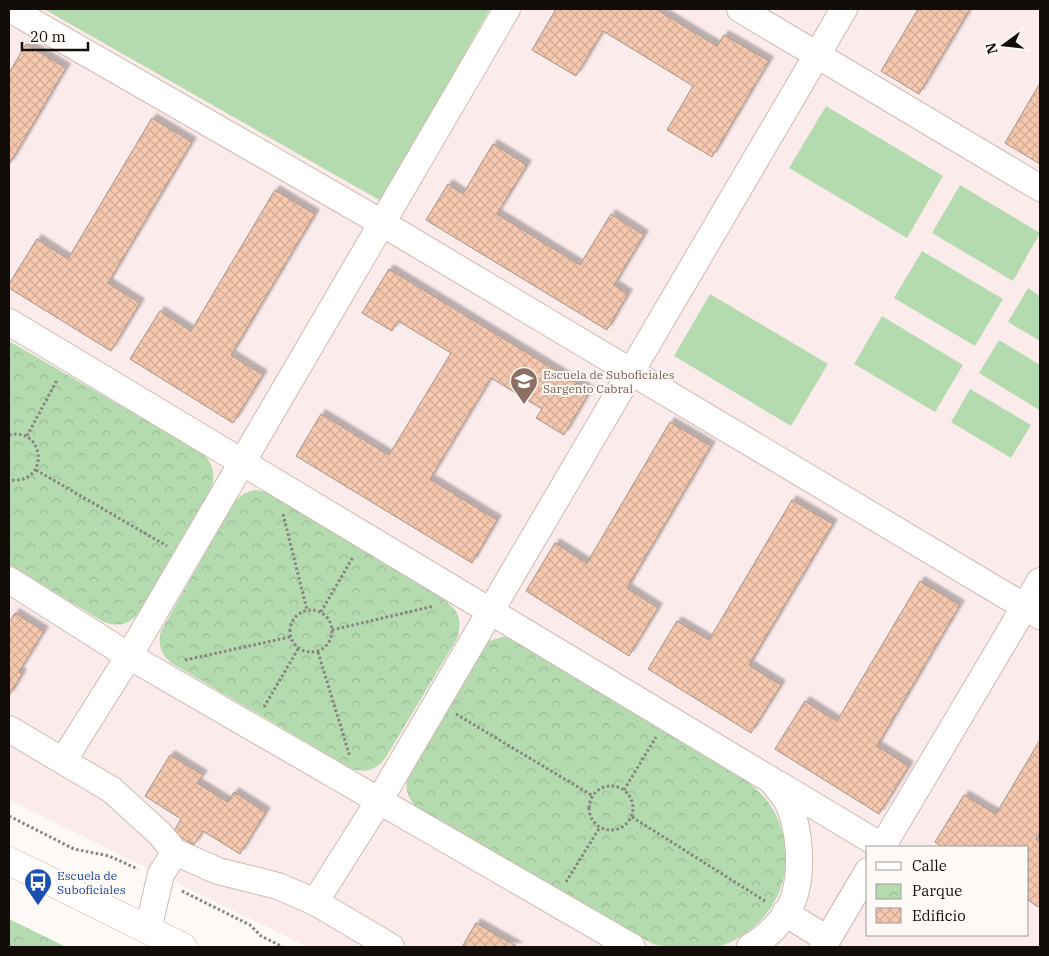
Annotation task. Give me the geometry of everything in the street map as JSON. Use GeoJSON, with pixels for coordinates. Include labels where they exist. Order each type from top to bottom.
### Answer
{"type":"FeatureCollection","features":[{"type":"Feature","properties":{"kind":"main road"},"geometry":{"type":"LineString","coordinates":[[9,862],[184,947]]}},
{"type":"Feature","properties":{"kind":"lane"},"geometry":{"type":"LineString","coordinates":[[10,9],[382,223],[1033,611]]}},
{"type":"Feature","properties":{"kind":"lane"},"geometry":{"type":"LineString","coordinates":[[63,761],[140,662],[187,558],[507,9]]}},
{"type":"Feature","properties":{"kind":"lane"},"geometry":{"type":"LineString","coordinates":[[740,9],[1040,188]]}},
{"type":"Feature","properties":{"kind":"lane"},"geometry":{"type":"LineString","coordinates":[[315,902],[370,795],[436,703],[844,9]]}},
{"type":"Feature","properties":{"kind":"lane"},"geometry":{"type":"LineString","coordinates":[[9,322],[880,846]]}},
{"type":"Feature","properties":{"kind":"lane"},"geometry":{"type":"LineString","coordinates":[[9,580],[140,662],[632,947]]}},
{"type":"Feature","properties":{"kind":"lane"},"geometry":{"type":"LineString","coordinates":[[883,846],[1033,611],[1040,581]]}},
{"type":"Feature","properties":{"kind":"lane"},"geometry":{"type":"LineString","coordinates":[[9,729],[112,790],[160,834],[175,852],[218,871],[278,886],[315,902],[391,947]]}},
{"type":"Feature","properties":{"kind":"lane"},"geometry":{"type":"LineString","coordinates":[[750,947],[762,940],[785,913],[793,900],[799,872],[798,843],[794,820],[788,803],[771,780]]}},
{"type":"Feature","properties":{"kind":"lane"},"geometry":{"type":"LineString","coordinates":[[148,930],[161,874],[175,852]]}},
{"type":"Feature","properties":{"kind":"lane"},"geometry":{"type":"LineString","coordinates":[[785,913],[825,943],[866,875]]}},
{"type":"Feature","properties":{"kind":"path"},"geometry":{"type":"LineString","coordinates":[[27,436],[69,358]]}},
{"type":"Feature","properties":{"kind":"path"},"geometry":{"type":"LineString","coordinates":[[9,434],[27,436],[37,448],[39,455],[36,470],[24,480],[9,480]]}},
{"type":"Feature","properties":{"kind":"path"},"geometry":{"type":"LineString","coordinates":[[36,470],[187,558]]}},
{"type":"Feature","properties":{"kind":"path"},"geometry":{"type":"LineString","coordinates":[[274,481],[307,610]]}},
{"type":"Feature","properties":{"kind":"path"},"geometry":{"type":"LineString","coordinates":[[321,612],[365,536]]}},
{"type":"Feature","properties":{"kind":"path"},"geometry":{"type":"LineString","coordinates":[[332,630],[469,598]]}},
{"type":"Feature","properties":{"kind":"path"},"geometry":{"type":"LineString","coordinates":[[314,610],[321,612],[330,623],[332,630],[332,637],[329,643],[318,652],[311,653],[298,649],[290,637],[291,623],[300,612],[314,610]]}},
{"type":"Feature","properties":{"kind":"path"},"geometry":{"type":"LineString","coordinates":[[140,662],[290,637]]}},
{"type":"Feature","properties":{"kind":"path"},"geometry":{"type":"LineString","coordinates":[[252,727],[298,649]]}},
{"type":"Feature","properties":{"kind":"path"},"geometry":{"type":"LineString","coordinates":[[318,652],[370,795]]}},
{"type":"Feature","properties":{"kind":"path"},"geometry":{"type":"LineString","coordinates":[[436,703],[593,796]]}},
{"type":"Feature","properties":{"kind":"path"},"geometry":{"type":"LineString","coordinates":[[624,790],[668,718]]}},
{"type":"Feature","properties":{"kind":"path"},"geometry":{"type":"LineString","coordinates":[[604,787],[618,787],[624,790],[633,802],[634,810],[628,824],[622,828],[607,830],[600,827],[591,816],[590,802],[593,796],[604,787]]}},
{"type":"Feature","properties":{"kind":"path"},"geometry":{"type":"LineString","coordinates":[[632,817],[785,913]]}},
{"type":"Feature","properties":{"kind":"path"},"geometry":{"type":"LineString","coordinates":[[554,902],[600,827]]}},
{"type":"Feature","properties":{"kind":"shaded area","name":"Escuela de Suboficiales Sargento Cabral"},"geometry":{"type":"Polygon","coordinates":[[[9,9],[1040,9],[1040,947],[308,947],[9,800],[9,9]]]}},
{"type":"Feature","properties":{"kind":"green space"},"geometry":{"type":"Polygon","coordinates":[[[44,9],[490,9],[381,201],[44,9]]]}},
{"type":"Feature","properties":{"kind":"green space"},"geometry":{"type":"Polygon","coordinates":[[[826,106],[943,176],[907,238],[789,168],[826,106]]]}},
{"type":"Feature","properties":{"kind":"green space"},"geometry":{"type":"Polygon","coordinates":[[[960,185],[1040,233],[1013,281],[932,233],[960,185]]]}},
{"type":"Feature","properties":{"kind":"green space"},"geometry":{"type":"Polygon","coordinates":[[[922,251],[1003,299],[975,346],[894,298],[922,251]]]}},
{"type":"Feature","properties":{"kind":"green space"},"geometry":{"type":"Polygon","coordinates":[[[1028,288],[1040,296],[1040,341],[1008,322],[1028,288]]]}},
{"type":"Feature","properties":{"kind":"green space"},"geometry":{"type":"Polygon","coordinates":[[[710,294],[828,364],[791,426],[674,356],[710,294]]]}},
{"type":"Feature","properties":{"kind":"green space"},"geometry":{"type":"Polygon","coordinates":[[[882,316],[963,365],[935,412],[854,364],[882,316]]]}},
{"type":"Feature","properties":{"kind":"green space"},"geometry":{"type":"Polygon","coordinates":[[[999,340],[1040,365],[1039,410],[979,373],[999,340]]]}},
{"type":"Feature","properties":{"kind":"green space"},"geometry":{"type":"Polygon","coordinates":[[[9,341],[199,451],[210,462],[213,471],[212,487],[138,614],[126,623],[118,625],[104,622],[9,565],[9,341]]]}},
{"type":"Feature","properties":{"kind":"green space"},"geometry":{"type":"Polygon","coordinates":[[[970,389],[1031,425],[1011,458],[951,422],[970,389]]]}},
{"type":"Feature","properties":{"kind":"green space"},"geometry":{"type":"Polygon","coordinates":[[[255,490],[268,492],[442,598],[458,614],[458,637],[386,757],[375,768],[362,771],[352,769],[171,663],[162,652],[160,645],[161,631],[233,504],[242,495],[255,490]]]}},
{"type":"Feature","properties":{"kind":"green space"},"geometry":{"type":"Polygon","coordinates":[[[502,637],[517,641],[747,781],[766,799],[779,821],[784,836],[785,868],[776,898],[768,912],[757,924],[739,938],[718,947],[686,948],[653,944],[415,806],[407,790],[408,776],[486,642],[502,637]]]}},
{"type":"Feature","properties":{"kind":"green space"},"geometry":{"type":"Polygon","coordinates":[[[9,919],[66,947],[9,947],[9,919]]]}},
{"type":"Feature","properties":{"kind":"building"},"geometry":{"type":"Polygon","coordinates":[[[556,9],[656,9],[717,46],[724,35],[769,61],[712,157],[667,130],[693,86],[603,31],[576,76],[532,50],[556,9]]]}},
{"type":"Feature","properties":{"kind":"building"},"geometry":{"type":"Polygon","coordinates":[[[918,9],[970,9],[919,94],[881,71],[918,9]]]}},
{"type":"Feature","properties":{"kind":"building"},"geometry":{"type":"Polygon","coordinates":[[[26,44],[66,68],[9,165],[9,73],[26,44]]]}},
{"type":"Feature","properties":{"kind":"building"},"geometry":{"type":"Polygon","coordinates":[[[1040,83],[1040,164],[1005,143],[1040,83]]]}},
{"type":"Feature","properties":{"kind":"building"},"geometry":{"type":"Polygon","coordinates":[[[152,118],[192,142],[108,283],[140,303],[111,351],[9,288],[9,284],[37,239],[68,259],[152,118]]]}},
{"type":"Feature","properties":{"kind":"building"},"geometry":{"type":"Polygon","coordinates":[[[493,144],[527,165],[497,214],[580,265],[611,214],[644,235],[614,285],[628,294],[607,330],[426,220],[448,184],[463,194],[493,144]]]}},
{"type":"Feature","properties":{"kind":"building"},"geometry":{"type":"Polygon","coordinates":[[[275,190],[315,214],[231,355],[263,375],[233,423],[130,359],[160,311],[191,331],[275,190]]]}},
{"type":"Feature","properties":{"kind":"building"},"geometry":{"type":"Polygon","coordinates":[[[389,269],[590,391],[564,435],[536,418],[542,409],[491,378],[430,479],[497,520],[472,563],[296,456],[321,414],[389,455],[451,353],[398,321],[392,331],[362,313],[389,269]]]}},
{"type":"Feature","properties":{"kind":"building"},"geometry":{"type":"Polygon","coordinates":[[[670,422],[711,446],[627,588],[658,608],[629,656],[526,591],[555,543],[587,563],[670,422]]]}},
{"type":"Feature","properties":{"kind":"building"},"geometry":{"type":"Polygon","coordinates":[[[792,500],[833,524],[749,665],[781,685],[751,733],[648,669],[677,621],[709,640],[792,500]]]}},
{"type":"Feature","properties":{"kind":"building"},"geometry":{"type":"Polygon","coordinates":[[[920,581],[960,605],[877,746],[909,766],[879,814],[775,749],[805,701],[837,721],[920,581]]]}},
{"type":"Feature","properties":{"kind":"building"},"geometry":{"type":"Polygon","coordinates":[[[15,613],[44,631],[19,672],[22,674],[9,696],[9,623],[15,613]]]}},
{"type":"Feature","properties":{"kind":"building"},"geometry":{"type":"Polygon","coordinates":[[[1040,740],[1040,832],[1036,839],[1040,842],[1040,904],[1038,907],[1029,901],[1029,846],[941,846],[935,842],[964,795],[996,814],[1040,740]]]}},
{"type":"Feature","properties":{"kind":"building"},"geometry":{"type":"Polygon","coordinates":[[[170,755],[203,775],[197,783],[228,802],[234,792],[266,812],[240,854],[203,831],[194,845],[173,833],[181,819],[145,796],[170,755]]]}},
{"type":"Feature","properties":{"kind":"building"},"geometry":{"type":"Polygon","coordinates":[[[476,923],[518,947],[462,947],[476,923]]]}},
{"type":"Feature","properties":{"kind":"place","name":"Escuela de Suboficiales Sargento Cabral"},"geometry":{"type":"Point","coordinates":[524,405]}},
{"type":"Feature","properties":{"kind":"place","name":"Escuela de Suboficiales"},"geometry":{"type":"Point","coordinates":[38,906]}}]}
